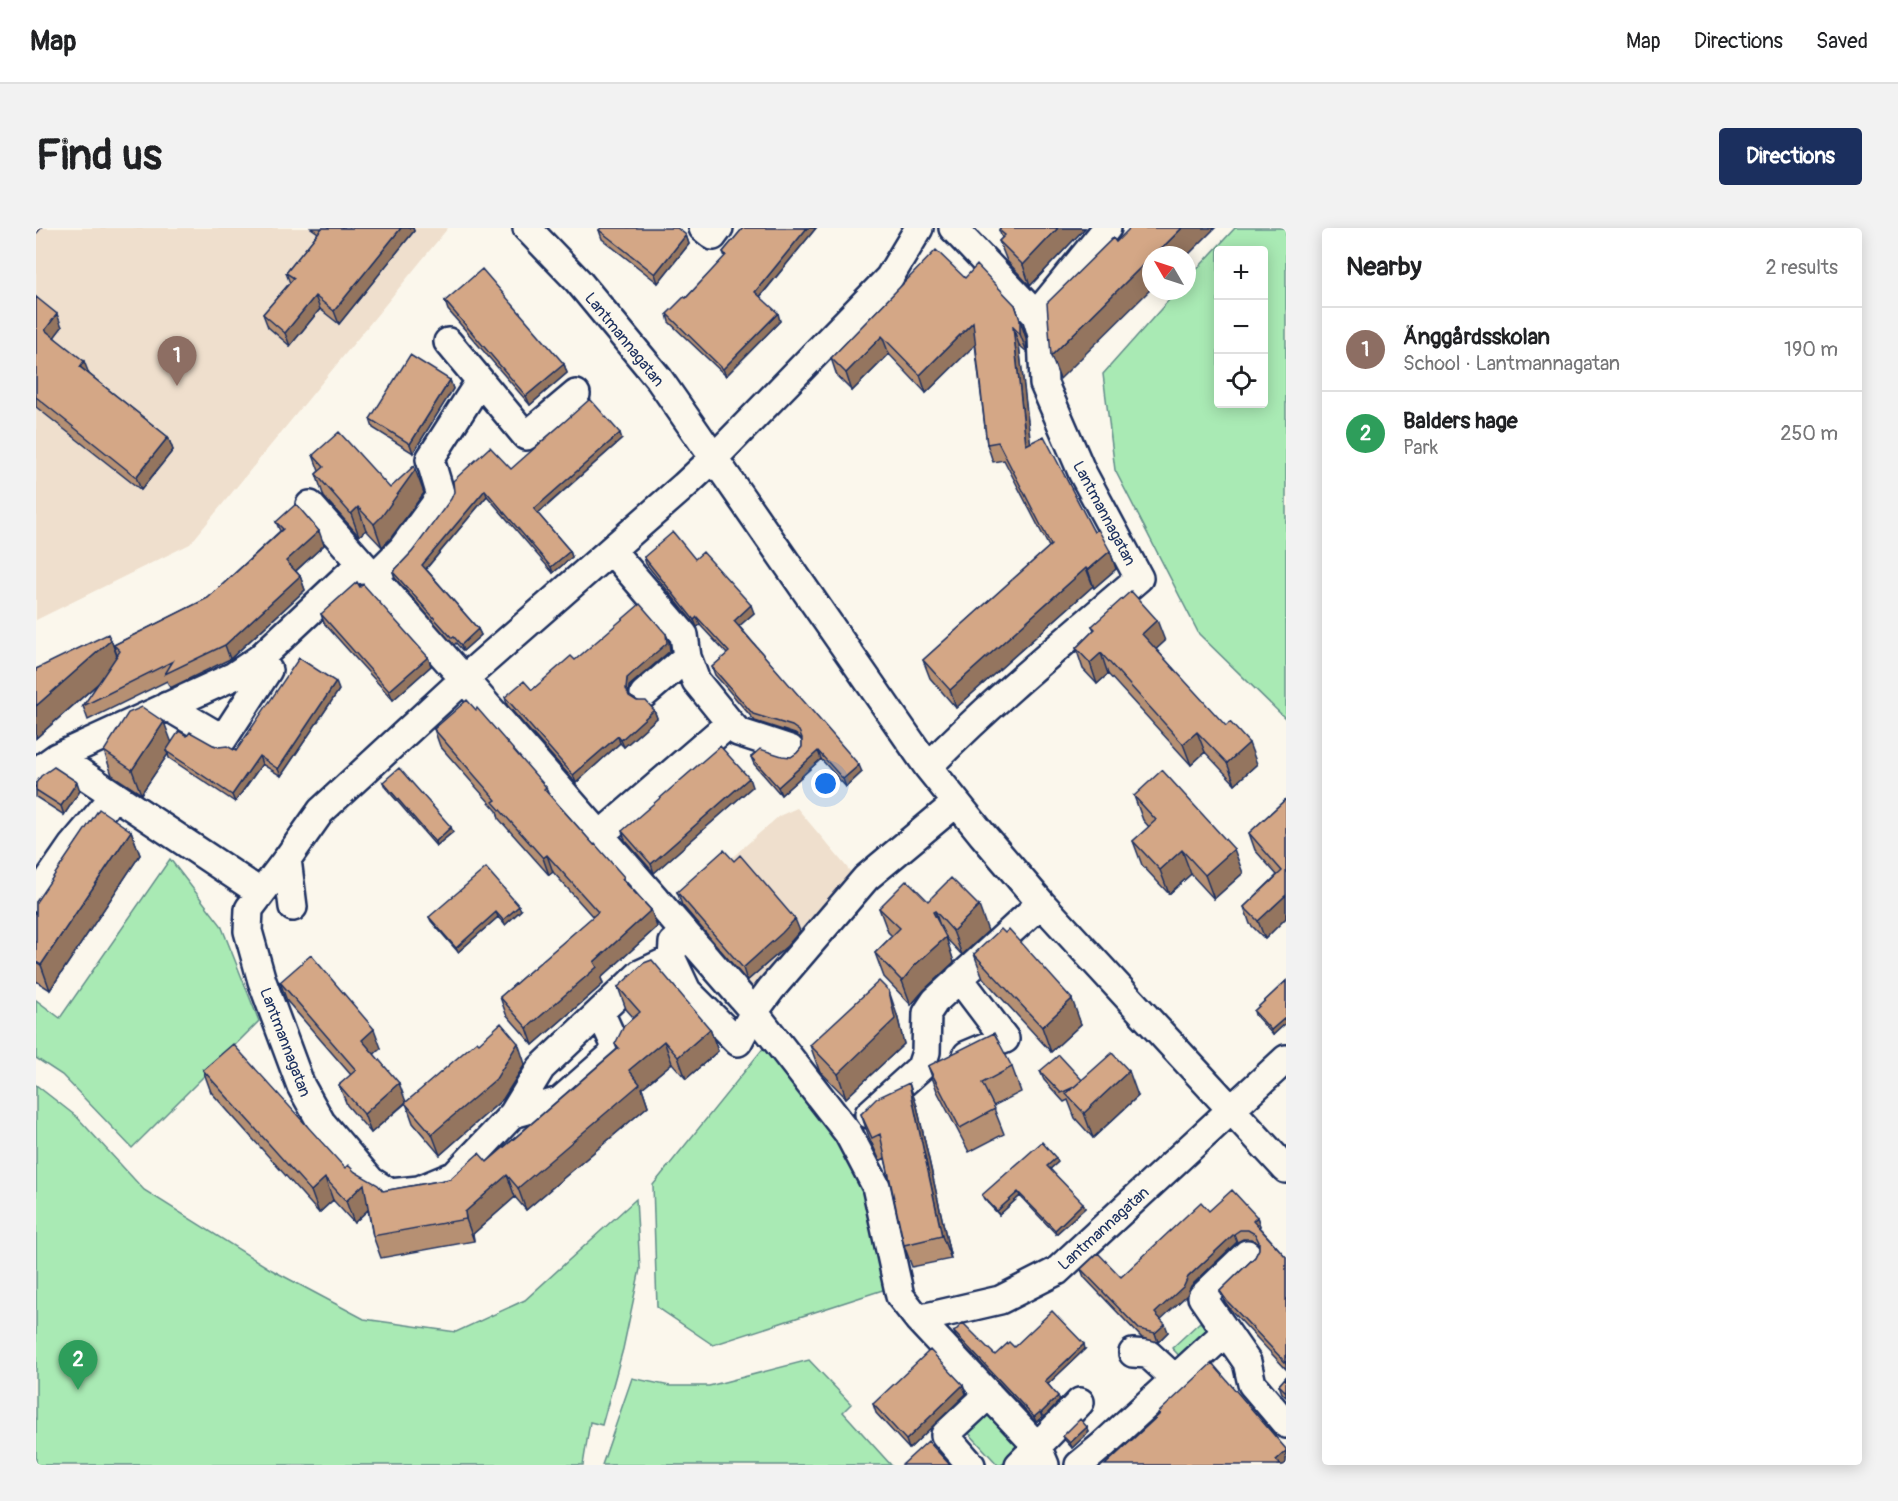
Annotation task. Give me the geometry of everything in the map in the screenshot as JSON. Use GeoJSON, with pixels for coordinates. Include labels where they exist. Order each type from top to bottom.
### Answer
{"type":"FeatureCollection","features":[{"type":"Feature","properties":{"kind":"street","name":"Lantmannagatan"},"geometry":{"type":"LineString","coordinates":[[527,228],[578,281],[652,370],[928,767],[956,803],[1041,903],[1286,1169]]}},
{"type":"Feature","properties":{"kind":"street"},"geometry":{"type":"LineString","coordinates":[[703,228],[713,236],[719,228]]}},
{"type":"Feature","properties":{"kind":"street","name":"Lantmannagatan"},"geometry":{"type":"LineString","coordinates":[[672,959],[640,974],[541,1068],[513,1114],[455,1175],[419,1190],[390,1193],[371,1180],[321,1122],[301,1086],[262,981],[248,931],[249,909],[321,811],[464,679],[714,458],[890,278],[919,228]]}},
{"type":"Feature","properties":{"kind":"street"},"geometry":{"type":"LineString","coordinates":[[953,228],[1036,315],[1107,228]]}},
{"type":"Feature","properties":{"kind":"street","name":"Lantmannagatan"},"geometry":{"type":"LineString","coordinates":[[928,767],[996,701],[1139,578],[1082,472],[1044,384],[1042,335],[1036,315]]}},
{"type":"Feature","properties":{"kind":"street"},"geometry":{"type":"LineString","coordinates":[[448,342],[526,436],[576,394]]}},
{"type":"Feature","properties":{"kind":"street"},"geometry":{"type":"LineString","coordinates":[[46,765],[234,676],[368,570],[402,549],[441,496],[430,459],[480,381]]}},
{"type":"Feature","properties":{"kind":"street"},"geometry":{"type":"LineString","coordinates":[[310,506],[754,1012],[848,1133],[876,1186],[900,1296],[918,1319],[988,1395],[1034,1459],[1080,1402]]}},
{"type":"Feature","properties":{"kind":"street"},"geometry":{"type":"LineString","coordinates":[[611,550],[684,634],[687,657],[696,681],[738,732],[790,749]]}},
{"type":"Feature","properties":{"kind":"street"},"geometry":{"type":"LineString","coordinates":[[644,694],[687,657]]}},
{"type":"Feature","properties":{"kind":"street"},"geometry":{"type":"LineString","coordinates":[[167,706],[223,739],[268,670],[259,658]]}},
{"type":"Feature","properties":{"kind":"street"},"geometry":{"type":"LineString","coordinates":[[600,835],[730,723]]}},
{"type":"Feature","properties":{"kind":"street"},"geometry":{"type":"LineString","coordinates":[[46,765],[114,797],[261,894]]}},
{"type":"Feature","properties":{"kind":"street"},"geometry":{"type":"LineString","coordinates":[[36,897],[72,846],[114,797]]}},
{"type":"Feature","properties":{"kind":"street"},"geometry":{"type":"LineString","coordinates":[[674,920],[672,959],[687,991],[738,1042],[754,1012],[771,989],[866,878],[956,803]]}},
{"type":"Feature","properties":{"kind":"street"},"geometry":{"type":"LineString","coordinates":[[287,859],[293,907]]}},
{"type":"Feature","properties":{"kind":"street"},"geometry":{"type":"LineString","coordinates":[[848,1133],[921,1067],[926,1052],[927,1013],[935,1001],[1041,903]]}},
{"type":"Feature","properties":{"kind":"street"},"geometry":{"type":"LineString","coordinates":[[921,1067],[933,1070],[1005,1039],[959,978]]}},
{"type":"Feature","properties":{"kind":"street"},"geometry":{"type":"LineString","coordinates":[[513,1114],[560,1101],[610,1057],[616,1047],[600,1012]]}},
{"type":"Feature","properties":{"kind":"street","name":"Lantmannagatan"},"geometry":{"type":"LineString","coordinates":[[918,1319],[1000,1300],[1057,1271],[1286,1059]]}},
{"type":"Feature","properties":{"kind":"street"},"geometry":{"type":"LineString","coordinates":[[1247,1254],[1202,1297],[1247,1362],[1252,1384],[1286,1425]]}},
{"type":"Feature","properties":{"kind":"street"},"geometry":{"type":"LineString","coordinates":[[1079,1465],[1226,1332]]}},
{"type":"Feature","properties":{"kind":"street"},"geometry":{"type":"LineString","coordinates":[[1133,1353],[1148,1354],[1175,1379]]}},
{"type":"Feature","properties":{"kind":"street"},"geometry":{"type":"LineString","coordinates":[[971,1465],[945,1435],[988,1395]]}},
{"type":"Feature","properties":{"kind":"shaded area"},"geometry":{"type":"Polygon","coordinates":[[[36,228],[448,228],[190,544],[36,620],[36,228]]]}},
{"type":"Feature","properties":{"kind":"shaded area"},"geometry":{"type":"Polygon","coordinates":[[[797,808],[855,877],[748,997],[673,910],[779,816],[797,808]]]}},
{"type":"Feature","properties":{"kind":"green space"},"geometry":{"type":"Polygon","coordinates":[[[1235,228],[1286,228],[1286,719],[1199,634],[1115,470],[1103,374],[1169,300],[1196,300],[1196,270],[1214,251],[1214,408],[1268,408],[1268,246],[1218,246],[1235,228]]]}},
{"type":"Feature","properties":{"kind":"green space"},"geometry":{"type":"Polygon","coordinates":[[[170,859],[221,925],[259,1021],[132,1148],[62,1075],[36,1058],[36,1000],[60,1018],[170,859]]]}},
{"type":"Feature","properties":{"kind":"green space"},"geometry":{"type":"Polygon","coordinates":[[[778,1030],[863,1144],[889,1288],[713,1345],[657,1307],[653,1185],[778,1030]]]}},
{"type":"Feature","properties":{"kind":"green space"},"geometry":{"type":"Polygon","coordinates":[[[36,1085],[77,1117],[144,1190],[270,1269],[364,1319],[456,1332],[525,1300],[636,1199],[640,1269],[623,1349],[602,1425],[590,1422],[583,1465],[36,1465],[36,1085]]]}},
{"type":"Feature","properties":{"kind":"green space"},"geometry":{"type":"Polygon","coordinates":[[[1200,1322],[1213,1336],[1184,1361],[1172,1348],[1200,1322]]]}},
{"type":"Feature","properties":{"kind":"green space"},"geometry":{"type":"Polygon","coordinates":[[[809,1360],[851,1404],[843,1412],[891,1465],[602,1465],[632,1378],[670,1386],[709,1386],[809,1360]]]}},
{"type":"Feature","properties":{"kind":"green space"},"geometry":{"type":"Polygon","coordinates":[[[990,1410],[1022,1446],[1001,1465],[998,1465],[967,1431],[990,1410]]]}},
{"type":"Feature","properties":{"kind":"building"},"geometry":{"type":"Polygon","coordinates":[[[322,228],[401,228],[334,311],[315,296],[285,333],[263,314],[294,278],[286,273],[322,228]]]}},
{"type":"Feature","properties":{"kind":"building"},"geometry":{"type":"Polygon","coordinates":[[[601,228],[677,228],[686,235],[655,274],[599,230],[601,228]]]}},
{"type":"Feature","properties":{"kind":"building"},"geometry":{"type":"Polygon","coordinates":[[[743,228],[807,228],[755,292],[778,313],[723,369],[667,314],[684,297],[686,298],[726,255],[723,252],[743,228]]]}},
{"type":"Feature","properties":{"kind":"building"},"geometry":{"type":"Polygon","coordinates":[[[1000,228],[1058,228],[1023,265],[999,241],[1005,235],[999,230],[1000,228]]]}},
{"type":"Feature","properties":{"kind":"building"},"geometry":{"type":"Polygon","coordinates":[[[1130,228],[1182,228],[1164,246],[1142,246],[1142,266],[1051,356],[1047,303],[1113,238],[1116,242],[1130,228]]]}},
{"type":"Feature","properties":{"kind":"building"},"geometry":{"type":"Polygon","coordinates":[[[936,250],[965,278],[977,265],[1015,305],[1020,320],[1020,334],[1013,327],[1026,445],[1044,436],[1094,532],[1098,529],[1110,551],[1088,570],[1086,568],[950,690],[923,660],[1051,545],[998,442],[987,444],[973,322],[920,375],[882,336],[846,373],[831,358],[936,250]]]}},
{"type":"Feature","properties":{"kind":"building"},"geometry":{"type":"Polygon","coordinates":[[[482,269],[564,364],[526,396],[445,301],[482,269]]]}},
{"type":"Feature","properties":{"kind":"building"},"geometry":{"type":"Polygon","coordinates":[[[36,297],[57,314],[45,330],[84,361],[80,367],[168,437],[136,477],[36,397],[36,297]]]}},
{"type":"Feature","properties":{"kind":"building"},"geometry":{"type":"Polygon","coordinates":[[[410,355],[450,380],[410,444],[370,419],[410,355]]]}},
{"type":"Feature","properties":{"kind":"building"},"geometry":{"type":"Polygon","coordinates":[[[590,399],[620,433],[534,509],[570,551],[551,567],[485,490],[422,565],[478,629],[461,645],[454,637],[452,638],[393,572],[412,552],[451,499],[454,492],[453,481],[490,447],[511,469],[590,399]]]}},
{"type":"Feature","properties":{"kind":"building"},"geometry":{"type":"Polygon","coordinates":[[[339,432],[390,488],[414,466],[415,470],[374,524],[358,507],[351,514],[316,474],[324,467],[313,455],[339,432]]]}},
{"type":"Feature","properties":{"kind":"building"},"geometry":{"type":"Polygon","coordinates":[[[296,504],[319,531],[286,561],[300,576],[225,645],[165,674],[173,661],[83,706],[120,651],[114,645],[208,598],[283,529],[276,522],[296,504]]]}},
{"type":"Feature","properties":{"kind":"building"},"geometry":{"type":"Polygon","coordinates":[[[673,532],[695,559],[703,552],[751,605],[734,621],[859,765],[843,779],[818,751],[778,787],[751,757],[760,749],[791,757],[802,747],[802,738],[799,731],[792,726],[753,714],[712,667],[729,652],[697,617],[694,620],[644,557],[673,532]]]}},
{"type":"Feature","properties":{"kind":"building"},"geometry":{"type":"Polygon","coordinates":[[[357,582],[360,587],[363,584],[428,657],[389,691],[321,614],[357,582]]]}},
{"type":"Feature","properties":{"kind":"building"},"geometry":{"type":"Polygon","coordinates":[[[1131,591],[1157,620],[1142,634],[1226,726],[1230,722],[1249,743],[1227,763],[1197,732],[1183,744],[1101,653],[1090,663],[1076,648],[1095,629],[1092,626],[1131,591]]]}},
{"type":"Feature","properties":{"kind":"building"},"geometry":{"type":"Polygon","coordinates":[[[640,604],[666,634],[667,643],[627,678],[626,689],[629,696],[637,701],[646,701],[654,710],[621,740],[618,736],[573,775],[505,697],[524,681],[532,690],[571,656],[575,660],[640,604]]]}},
{"type":"Feature","properties":{"kind":"building"},"geometry":{"type":"Polygon","coordinates":[[[108,634],[111,640],[36,706],[36,669],[108,634]]]}},
{"type":"Feature","properties":{"kind":"building"},"geometry":{"type":"Polygon","coordinates":[[[299,658],[336,682],[278,769],[259,756],[232,795],[166,751],[179,731],[187,736],[190,732],[213,745],[227,746],[236,751],[299,658]]]}},
{"type":"Feature","properties":{"kind":"building"},"geometry":{"type":"Polygon","coordinates":[[[467,700],[476,710],[477,708],[546,787],[544,789],[651,910],[594,962],[597,967],[527,1028],[500,997],[598,912],[547,855],[543,858],[493,802],[496,800],[434,729],[467,700]]]}},
{"type":"Feature","properties":{"kind":"building"},"geometry":{"type":"Polygon","coordinates":[[[142,707],[164,722],[132,770],[104,751],[128,713],[142,707]]]}},
{"type":"Feature","properties":{"kind":"building"},"geometry":{"type":"Polygon","coordinates":[[[720,746],[749,778],[651,864],[622,831],[720,746]]]}},
{"type":"Feature","properties":{"kind":"building"},"geometry":{"type":"Polygon","coordinates":[[[54,767],[77,782],[61,806],[36,790],[36,783],[41,776],[54,767]]]}},
{"type":"Feature","properties":{"kind":"building"},"geometry":{"type":"Polygon","coordinates":[[[399,768],[451,827],[435,842],[383,782],[399,768]]]}},
{"type":"Feature","properties":{"kind":"building"},"geometry":{"type":"Polygon","coordinates":[[[1162,770],[1234,849],[1205,875],[1182,850],[1160,870],[1133,841],[1156,820],[1134,796],[1162,770]]]}},
{"type":"Feature","properties":{"kind":"building"},"geometry":{"type":"Polygon","coordinates":[[[1286,799],[1286,895],[1258,921],[1244,907],[1282,871],[1249,833],[1286,799]]]}},
{"type":"Feature","properties":{"kind":"building"},"geometry":{"type":"Polygon","coordinates":[[[99,809],[131,831],[41,965],[36,962],[36,902],[99,809]]]}},
{"type":"Feature","properties":{"kind":"building"},"geometry":{"type":"Polygon","coordinates":[[[724,850],[734,861],[740,855],[795,919],[743,968],[677,892],[724,850]]]}},
{"type":"Feature","properties":{"kind":"building"},"geometry":{"type":"Polygon","coordinates":[[[486,868],[519,906],[503,920],[496,912],[456,948],[429,917],[486,868]]]}},
{"type":"Feature","properties":{"kind":"building"},"geometry":{"type":"Polygon","coordinates":[[[951,878],[979,906],[953,931],[935,911],[933,912],[946,937],[915,965],[902,981],[875,953],[900,928],[879,908],[907,880],[928,901],[951,878]]]}},
{"type":"Feature","properties":{"kind":"building"},"geometry":{"type":"Polygon","coordinates":[[[1001,929],[1005,933],[1009,929],[1072,999],[1042,1027],[974,954],[1001,929]]]}},
{"type":"Feature","properties":{"kind":"building"},"geometry":{"type":"Polygon","coordinates":[[[311,955],[374,1029],[362,1040],[399,1083],[364,1114],[339,1085],[356,1070],[280,982],[311,955]]]}},
{"type":"Feature","properties":{"kind":"building"},"geometry":{"type":"Polygon","coordinates":[[[652,960],[710,1029],[678,1057],[664,1041],[629,1070],[640,1084],[518,1188],[507,1175],[465,1212],[466,1219],[373,1236],[364,1184],[346,1201],[325,1178],[311,1191],[203,1070],[233,1044],[345,1168],[348,1165],[355,1172],[378,1185],[383,1191],[450,1179],[479,1153],[487,1162],[619,1048],[615,1044],[624,1026],[640,1012],[618,987],[644,963],[652,960]]]}},
{"type":"Feature","properties":{"kind":"building"},"geometry":{"type":"Polygon","coordinates":[[[879,981],[889,991],[895,1019],[838,1074],[810,1045],[879,981]]]}},
{"type":"Feature","properties":{"kind":"building"},"geometry":{"type":"Polygon","coordinates":[[[1286,981],[1286,1017],[1271,1030],[1254,1011],[1286,981]]]}},
{"type":"Feature","properties":{"kind":"building"},"geometry":{"type":"Polygon","coordinates":[[[501,1023],[518,1043],[496,1079],[432,1134],[405,1103],[501,1023]]]}},
{"type":"Feature","properties":{"kind":"building"},"geometry":{"type":"Polygon","coordinates":[[[994,1033],[1012,1067],[982,1083],[995,1109],[960,1128],[928,1066],[994,1033]]]}},
{"type":"Feature","properties":{"kind":"building"},"geometry":{"type":"Polygon","coordinates":[[[1112,1053],[1129,1071],[1084,1113],[1066,1094],[1112,1053]]]}},
{"type":"Feature","properties":{"kind":"building"},"geometry":{"type":"Polygon","coordinates":[[[1059,1055],[1082,1080],[1061,1093],[1040,1071],[1059,1055]]]}},
{"type":"Feature","properties":{"kind":"building"},"geometry":{"type":"Polygon","coordinates":[[[909,1083],[942,1236],[904,1245],[880,1134],[872,1138],[861,1114],[877,1098],[909,1083]]]}},
{"type":"Feature","properties":{"kind":"building"},"geometry":{"type":"Polygon","coordinates":[[[1042,1142],[1056,1158],[1047,1166],[1083,1203],[1055,1230],[1018,1192],[997,1211],[982,1195],[1042,1142]]]}},
{"type":"Feature","properties":{"kind":"building"},"geometry":{"type":"Polygon","coordinates":[[[1232,1190],[1257,1217],[1253,1221],[1286,1257],[1286,1363],[1220,1291],[1255,1257],[1259,1249],[1259,1242],[1255,1234],[1248,1230],[1240,1230],[1234,1234],[1188,1277],[1184,1286],[1155,1313],[1165,1324],[1155,1333],[1139,1329],[1081,1269],[1098,1253],[1121,1277],[1201,1202],[1209,1211],[1232,1190]]]}},
{"type":"Feature","properties":{"kind":"building"},"geometry":{"type":"Polygon","coordinates":[[[1052,1311],[1084,1344],[1045,1381],[1058,1396],[1034,1417],[954,1332],[963,1323],[995,1355],[1009,1342],[1014,1347],[1052,1311]]]}},
{"type":"Feature","properties":{"kind":"building"},"geometry":{"type":"Polygon","coordinates":[[[930,1350],[963,1385],[906,1440],[873,1404],[930,1350]]]}},
{"type":"Feature","properties":{"kind":"building"},"geometry":{"type":"Polygon","coordinates":[[[1212,1363],[1286,1449],[1276,1460],[1281,1465],[1105,1465],[1160,1414],[1158,1413],[1212,1363]]]}},
{"type":"Feature","properties":{"kind":"building"},"geometry":{"type":"Polygon","coordinates":[[[1286,1377],[1286,1392],[1279,1385],[1286,1377]]]}},
{"type":"Feature","properties":{"kind":"building"},"geometry":{"type":"Polygon","coordinates":[[[1080,1419],[1087,1427],[1070,1443],[1063,1436],[1080,1419]]]}},
{"type":"Feature","properties":{"kind":"building"},"geometry":{"type":"Polygon","coordinates":[[[928,1441],[950,1465],[902,1465],[928,1441]]]}},
{"type":"Feature","properties":{"kind":"place","name":"Änggårdsskolan"},"geometry":{"type":"Point","coordinates":[177,386]}},
{"type":"Feature","properties":{"kind":"place","name":"Balders hage"},"geometry":{"type":"Point","coordinates":[78,1390]}}]}
